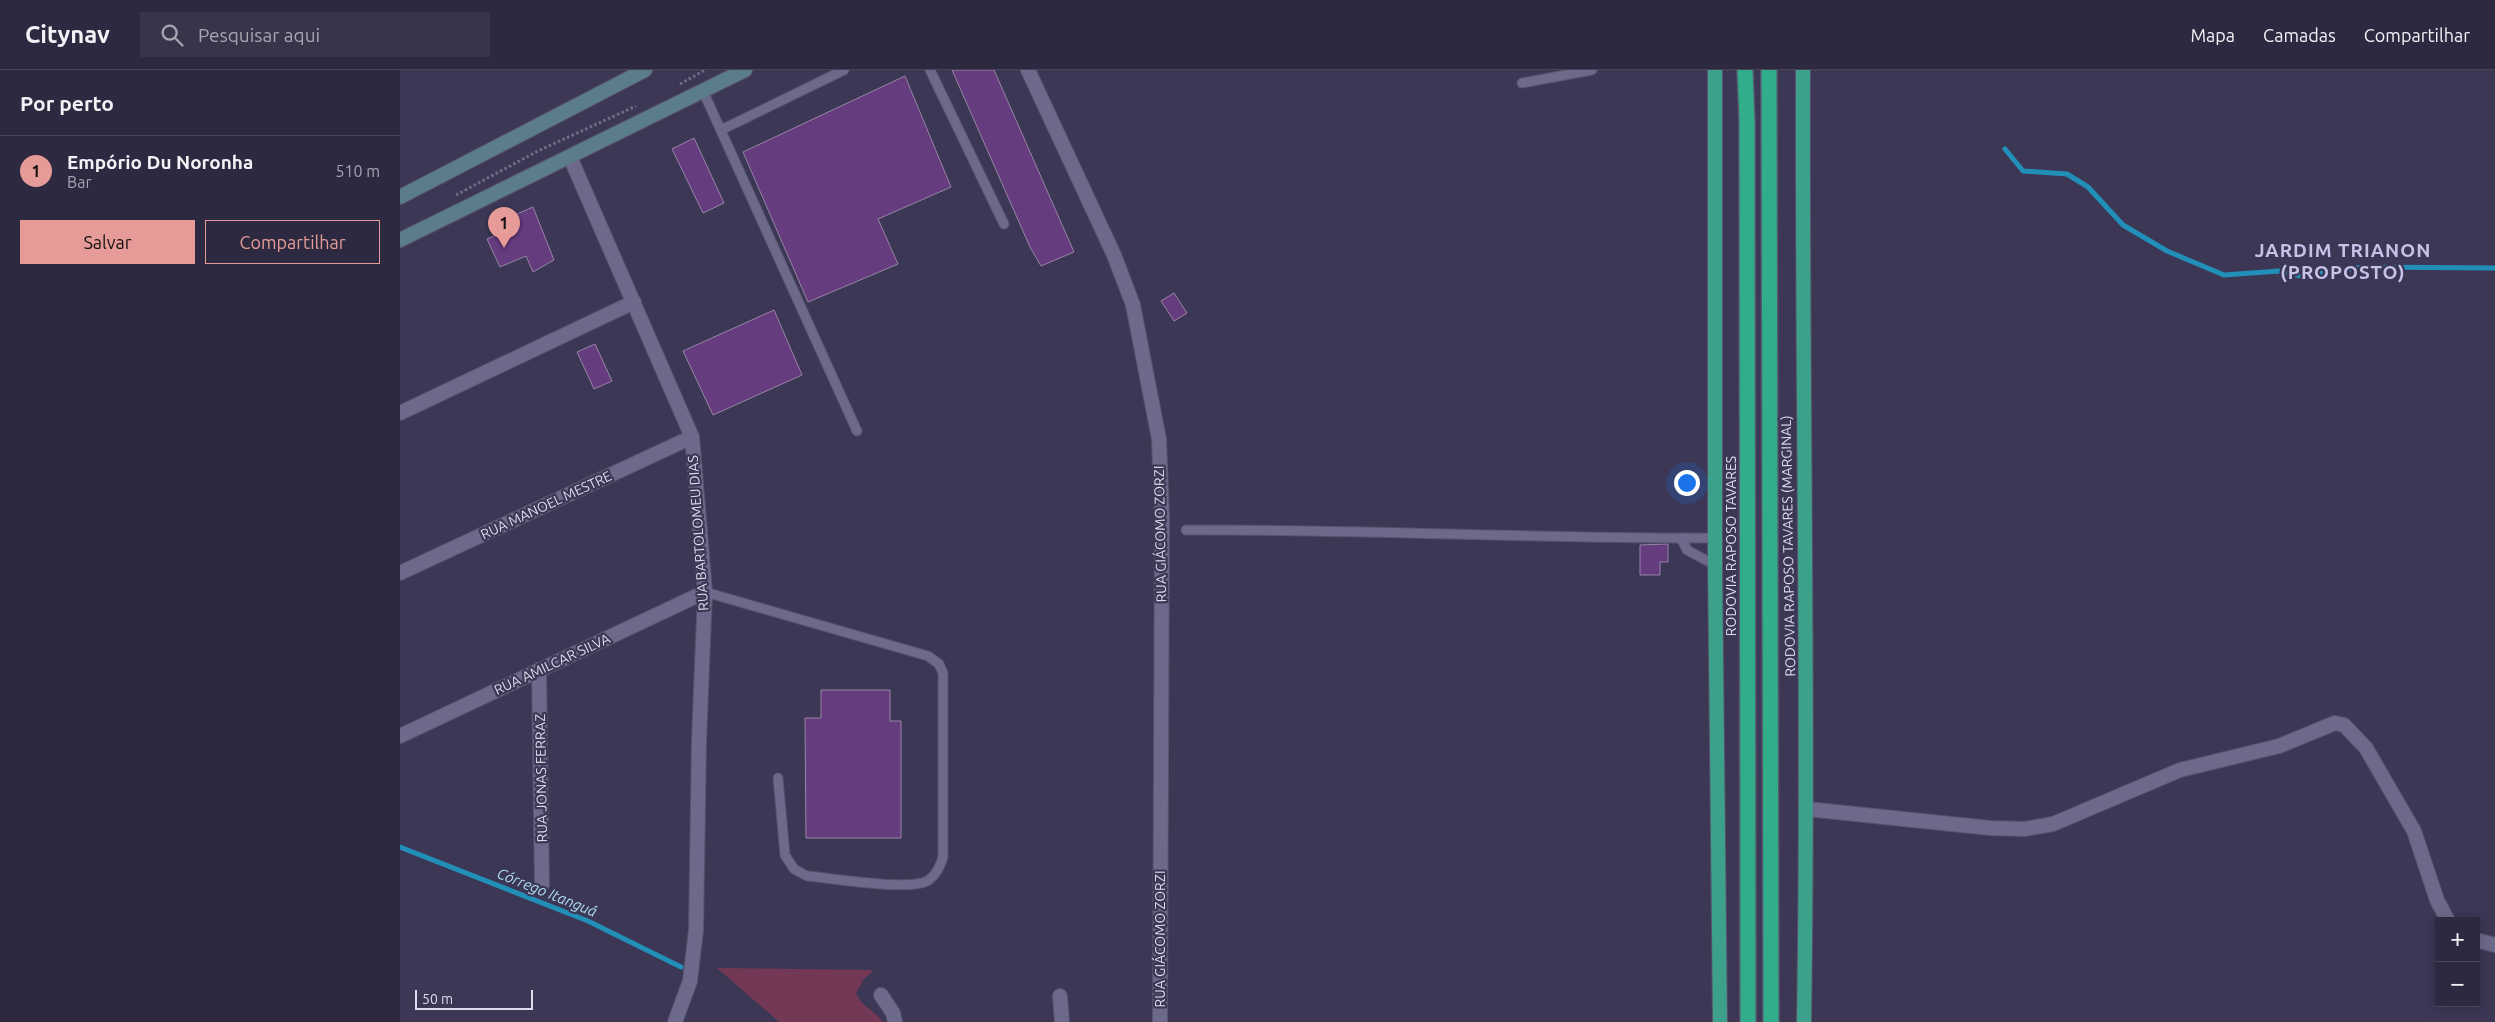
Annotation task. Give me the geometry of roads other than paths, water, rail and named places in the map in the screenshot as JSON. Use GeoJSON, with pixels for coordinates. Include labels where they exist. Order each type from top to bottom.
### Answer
{"type":"FeatureCollection","features":[{"type":"Feature","properties":{"kind":"highway","name":"RODOVIA RAPOSO TAVARES"},"geometry":{"type":"LineString","coordinates":[[1715,70],[1716,565],[1720,1022]]}},
{"type":"Feature","properties":{"kind":"highway","name":"RODOVIA RAPOSO TAVARES"},"geometry":{"type":"LineString","coordinates":[[1745,70],[1747,121],[1748,1022]]}},
{"type":"Feature","properties":{"kind":"highway"},"geometry":{"type":"LineString","coordinates":[[1769,70],[1771,1022]]}},
{"type":"Feature","properties":{"kind":"highway","name":"RODOVIA RAPOSO TAVARES (MARGINAL)"},"geometry":{"type":"LineString","coordinates":[[1803,70],[1802,317],[1807,809],[1804,1022]]}},
{"type":"Feature","properties":{"kind":"main road"},"geometry":{"type":"LineString","coordinates":[[400,197],[645,70]]}},
{"type":"Feature","properties":{"kind":"main road"},"geometry":{"type":"LineString","coordinates":[[400,240],[745,70]]}},
{"type":"Feature","properties":{"kind":"street","name":"RUA GIÁCOMO ZORZI"},"geometry":{"type":"LineString","coordinates":[[1028,70],[1114,255],[1133,305],[1159,439],[1162,516],[1160,1022]]}},
{"type":"Feature","properties":{"kind":"street","name":"RUA BARTOLOMEU DIAS"},"geometry":{"type":"LineString","coordinates":[[570,157],[692,436],[705,592],[698,740],[696,930],[690,981],[676,1022]]}},
{"type":"Feature","properties":{"kind":"street"},"geometry":{"type":"LineString","coordinates":[[400,413],[634,302]]}},
{"type":"Feature","properties":{"kind":"street","name":"RUA MANOEL MESTRE"},"geometry":{"type":"LineString","coordinates":[[400,573],[692,436]]}},
{"type":"Feature","properties":{"kind":"street","name":"RUA AMILCAR SILVA"},"geometry":{"type":"LineString","coordinates":[[400,736],[705,592]]}},
{"type":"Feature","properties":{"kind":"street","name":"RUA JONAS FERRAZ"},"geometry":{"type":"LineString","coordinates":[[539,670],[542,885]]}},
{"type":"Feature","properties":{"kind":"street"},"geometry":{"type":"LineString","coordinates":[[1807,809],[2024,830],[2053,824],[2180,770],[2279,746],[2335,723],[2344,725],[2366,748],[2414,831],[2436,900],[2446,917]]}},
{"type":"Feature","properties":{"kind":"street"},"geometry":{"type":"LineString","coordinates":[[2480,941],[2495,945]]}},
{"type":"Feature","properties":{"kind":"street"},"geometry":{"type":"LineString","coordinates":[[880,995],[893,1013],[895,1022]]}},
{"type":"Feature","properties":{"kind":"street"},"geometry":{"type":"LineString","coordinates":[[1060,996],[1062,1022]]}},
{"type":"Feature","properties":{"kind":"lane"},"geometry":{"type":"LineString","coordinates":[[721,130],[844,70]]}},
{"type":"Feature","properties":{"kind":"lane"},"geometry":{"type":"LineString","coordinates":[[930,70],[1004,224]]}},
{"type":"Feature","properties":{"kind":"lane"},"geometry":{"type":"LineString","coordinates":[[1522,83],[1592,70]]}},
{"type":"Feature","properties":{"kind":"lane"},"geometry":{"type":"LineString","coordinates":[[704,91],[857,431]]}},
{"type":"Feature","properties":{"kind":"lane"},"geometry":{"type":"LineString","coordinates":[[1186,530],[1716,538]]}},
{"type":"Feature","properties":{"kind":"lane"},"geometry":{"type":"LineString","coordinates":[[1681,538],[1687,550],[1716,565]]}},
{"type":"Feature","properties":{"kind":"lane"},"geometry":{"type":"LineString","coordinates":[[705,592],[928,656],[939,664],[943,673],[943,857],[939,870],[928,880],[911,886],[807,876],[794,869],[785,855],[778,778]]}},
{"type":"Feature","properties":{"kind":"waterway"},"geometry":{"type":"LineString","coordinates":[[2005,149],[2023,171],[2067,174],[2088,187],[2123,225],[2167,251],[2224,275],[2279,271],[2301,276],[2363,267],[2495,268]]}},
{"type":"Feature","properties":{"kind":"waterway","name":"Córrego Itanguá"},"geometry":{"type":"LineString","coordinates":[[400,847],[588,921],[681,967]]}},
{"type":"Feature","properties":{"kind":"place","name":"Empório Du Noronha"},"geometry":{"type":"Point","coordinates":[504,248]}},
{"type":"Feature","properties":{"kind":"district","name":"JARDIM TRIANON (PROPOSTO)"},"geometry":{"type":"Point","coordinates":[2343,261]}}]}
